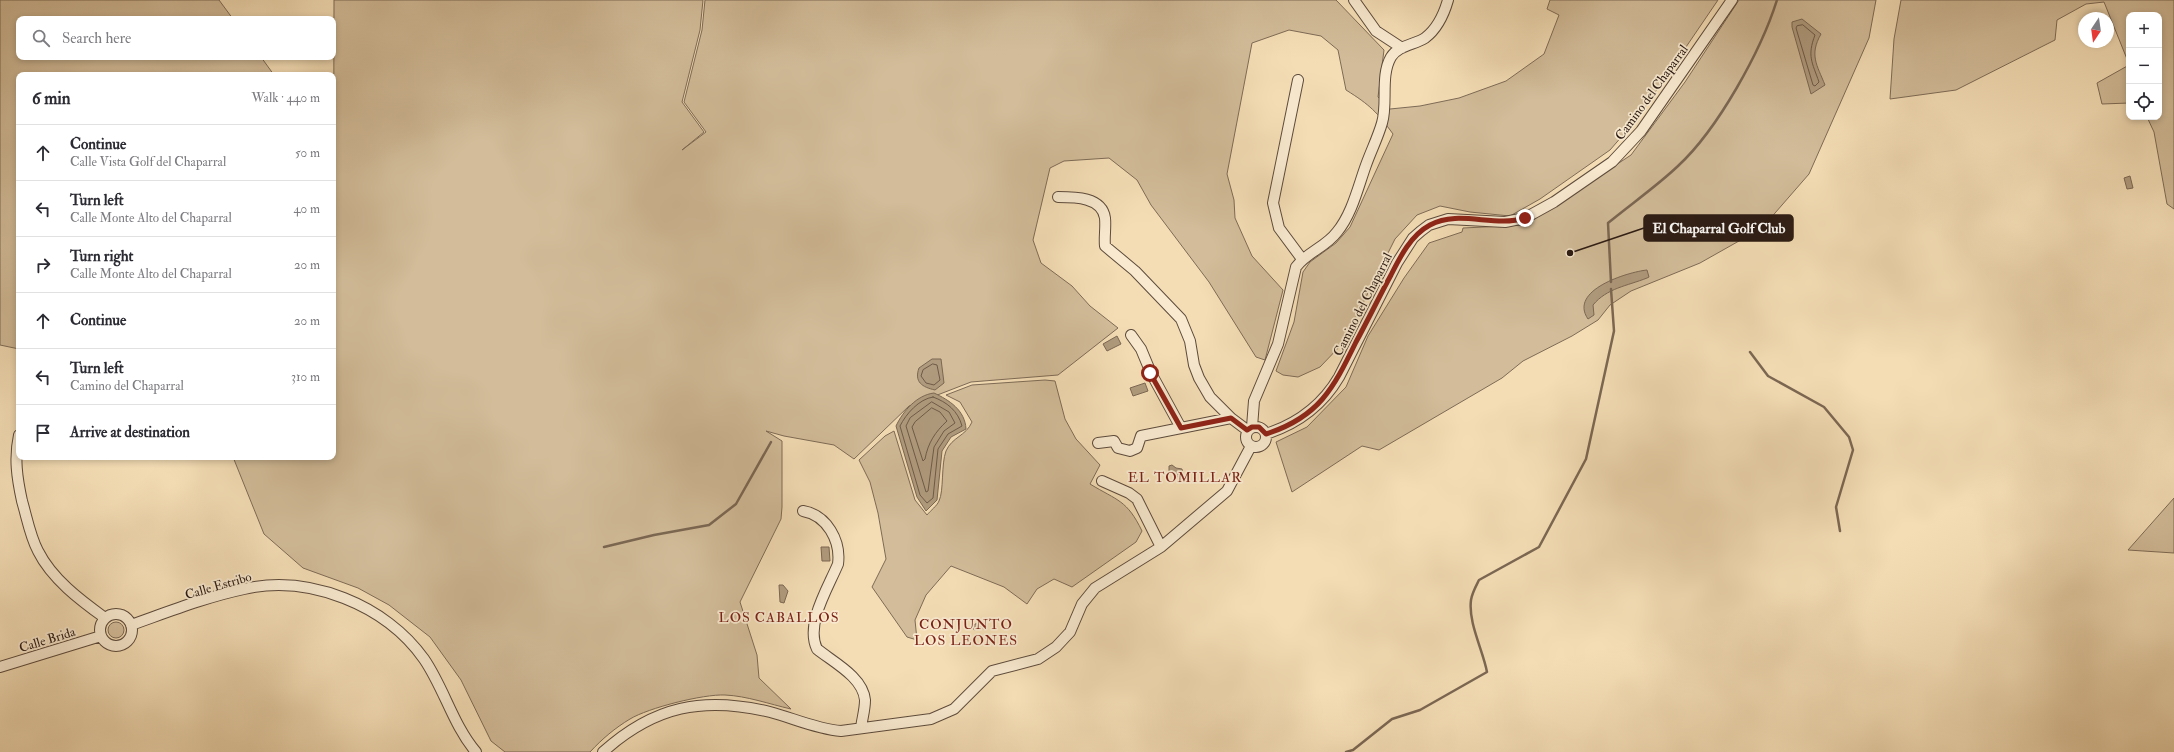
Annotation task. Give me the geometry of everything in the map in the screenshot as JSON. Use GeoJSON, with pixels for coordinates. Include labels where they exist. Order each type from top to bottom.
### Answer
{"type":"FeatureCollection","features":[{"type":"Feature","properties":{"kind":"street"},"geometry":{"type":"LineString","coordinates":[[1354,0],[1376,31],[1402,48]]}},
{"type":"Feature","properties":{"kind":"street"},"geometry":{"type":"LineString","coordinates":[[1058,197],[1085,199],[1093,202],[1101,209],[1105,216],[1105,246],[1135,271],[1181,319],[1190,341],[1194,365],[1199,378],[1210,397],[1231,418],[1250,429],[1259,427],[1266,434],[1265,441],[1261,446],[1251,446],[1245,439],[1250,429],[1254,401],[1278,344],[1296,267],[1302,259],[1329,241],[1344,222],[1382,123],[1388,66],[1396,51],[1424,38],[1432,31],[1445,10],[1448,0]]}},
{"type":"Feature","properties":{"kind":"street","name":"Camino del Chaparral"},"geometry":{"type":"LineString","coordinates":[[1266,434],[1280,429],[1303,416],[1327,394],[1339,377],[1397,263],[1413,238],[1420,231],[1429,225],[1448,219],[1505,222],[1525,218],[1554,202],[1602,169],[1623,151],[1641,131],[1732,0]]}},
{"type":"Feature","properties":{"kind":"street"},"geometry":{"type":"LineString","coordinates":[[1298,80],[1273,203],[1279,228],[1302,259]]}},
{"type":"Feature","properties":{"kind":"street"},"geometry":{"type":"LineString","coordinates":[[1131,335],[1141,349],[1150,373],[1181,428]]}},
{"type":"Feature","properties":{"kind":"street"},"geometry":{"type":"LineString","coordinates":[[1098,443],[1114,441],[1118,448],[1130,451],[1137,448],[1141,436],[1231,418]]}},
{"type":"Feature","properties":{"kind":"street"},"geometry":{"type":"LineString","coordinates":[[602,752],[623,733],[664,712],[712,704],[739,706],[770,712],[828,730],[840,731],[931,719],[944,715],[963,701],[983,678],[992,671],[1038,659],[1063,640],[1075,622],[1082,604],[1094,588],[1142,560],[1227,490],[1251,446]]}},
{"type":"Feature","properties":{"kind":"street"},"geometry":{"type":"LineString","coordinates":[[16,449],[16,474],[29,526],[38,551],[63,584],[105,618]]}},
{"type":"Feature","properties":{"kind":"street"},"geometry":{"type":"LineString","coordinates":[[1102,481],[1129,493],[1137,499],[1160,546]]}},
{"type":"Feature","properties":{"kind":"street"},"geometry":{"type":"LineString","coordinates":[[803,511],[809,512],[825,523],[837,543],[839,554],[838,564],[813,624],[814,641],[817,649],[857,681],[862,690],[864,700],[860,728]]}},
{"type":"Feature","properties":{"kind":"street","name":"Calle Estribo"},"geometry":{"type":"LineString","coordinates":[[131,625],[221,595],[258,586],[289,586],[313,589],[336,595],[380,618],[399,632],[423,658],[436,678],[460,729],[476,752]]}},
{"type":"Feature","properties":{"kind":"street"},"geometry":{"type":"LineString","coordinates":[[114,614],[120,615],[128,620],[131,625],[132,635],[122,646],[117,647],[107,644],[101,636],[100,627],[105,618],[114,614]]}},
{"type":"Feature","properties":{"kind":"street","name":"Calle Brida"},"geometry":{"type":"LineString","coordinates":[[0,667],[101,636]]}},
{"type":"Feature","properties":{"kind":"shaded area"},"geometry":{"type":"Polygon","coordinates":[[[0,0],[219,0],[231,16],[16,16],[16,60],[263,60],[272,72],[16,72],[16,348],[0,345],[0,0]]]}},
{"type":"Feature","properties":{"kind":"shaded area"},"geometry":{"type":"Polygon","coordinates":[[[334,0],[703,0],[700,30],[682,102],[704,132],[682,150],[706,132],[684,102],[702,30],[705,0],[1336,0],[1384,50],[1378,97],[1390,109],[1420,106],[1459,98],[1506,81],[1544,54],[1559,15],[1547,9],[1550,0],[1718,0],[1637,119],[1610,150],[1540,199],[1510,216],[1470,212],[1440,206],[1417,215],[1395,239],[1343,343],[1320,367],[1298,377],[1283,375],[1276,371],[1294,322],[1303,272],[1310,262],[1336,243],[1350,227],[1393,134],[1372,109],[1346,90],[1338,50],[1321,36],[1289,30],[1252,43],[1227,174],[1234,200],[1235,218],[1252,256],[1283,290],[1265,360],[1256,357],[1209,282],[1151,205],[1137,180],[1109,158],[1064,161],[1050,168],[1033,240],[1041,263],[1072,286],[1090,306],[1118,328],[1058,375],[971,382],[909,406],[854,459],[834,445],[784,436],[766,431],[782,441],[781,519],[740,602],[757,655],[759,678],[791,709],[750,699],[725,695],[690,699],[649,710],[630,719],[604,738],[590,752],[505,752],[491,741],[461,680],[430,637],[389,605],[358,588],[303,568],[264,534],[234,460],[336,460],[336,72],[334,72],[334,60],[336,60],[336,16],[334,16],[334,0]]]}},
{"type":"Feature","properties":{"kind":"shaded area"},"geometry":{"type":"Polygon","coordinates":[[[1739,0],[1876,0],[1869,38],[1809,174],[1762,228],[1700,263],[1631,291],[1610,305],[1598,320],[1572,336],[1523,361],[1502,378],[1379,450],[1362,446],[1292,492],[1276,442],[1307,427],[1346,387],[1368,336],[1404,278],[1429,243],[1462,232],[1463,228],[1525,225],[1631,155],[1685,82],[1739,0]]]}},
{"type":"Feature","properties":{"kind":"shaded area"},"geometry":{"type":"Polygon","coordinates":[[[1901,0],[2174,0],[2174,209],[2167,204],[2154,132],[2148,120],[2162,120],[2162,12],[2126,12],[2126,57],[2114,27],[2114,12],[2108,12],[2104,2],[2086,4],[2057,20],[2055,40],[1956,90],[1890,99],[1894,39],[1901,0]]]}},
{"type":"Feature","properties":{"kind":"shaded area"},"geometry":{"type":"Polygon","coordinates":[[[2126,67],[2126,103],[2102,104],[2097,83],[2126,67]]]}},
{"type":"Feature","properties":{"kind":"shaded area"},"geometry":{"type":"Polygon","coordinates":[[[1045,380],[1055,381],[1065,419],[1076,439],[1100,465],[1090,484],[1121,502],[1137,521],[1142,531],[1136,542],[1072,587],[1054,579],[1037,589],[1027,604],[1004,587],[951,566],[926,595],[915,620],[917,640],[907,637],[872,587],[886,559],[878,513],[870,482],[859,460],[885,436],[894,431],[915,500],[927,515],[937,505],[941,497],[944,456],[946,451],[972,422],[960,402],[946,395],[972,385],[1045,380]]]}},
{"type":"Feature","properties":{"kind":"shaded area"},"geometry":{"type":"Polygon","coordinates":[[[2174,498],[2174,553],[2128,550],[2174,498]]]}},
{"type":"Feature","properties":{"kind":"shaded area"},"geometry":{"type":"Polygon","coordinates":[[[116,622],[122,624],[124,630],[122,636],[116,638],[110,636],[108,630],[110,624],[116,622]]]}},
{"type":"Feature","properties":{"kind":"water"},"geometry":{"type":"Polygon","coordinates":[[[1802,19],[1821,34],[1817,41],[1815,54],[1817,66],[1825,85],[1811,94],[1792,27],[1792,22],[1802,19]]]}},
{"type":"Feature","properties":{"kind":"water"},"geometry":{"type":"Polygon","coordinates":[[[2130,176],[2133,188],[2127,189],[2124,178],[2130,176]]]}},
{"type":"Feature","properties":{"kind":"water"},"geometry":{"type":"Polygon","coordinates":[[[1647,270],[1649,277],[1611,291],[1599,299],[1593,305],[1594,315],[1588,319],[1584,309],[1586,299],[1593,291],[1603,284],[1627,274],[1647,270]]]}},
{"type":"Feature","properties":{"kind":"water"},"geometry":{"type":"Polygon","coordinates":[[[1117,336],[1121,344],[1107,351],[1103,344],[1117,336]]]}},
{"type":"Feature","properties":{"kind":"water"},"geometry":{"type":"Polygon","coordinates":[[[932,359],[941,359],[944,383],[935,390],[926,387],[918,380],[919,368],[932,359]]]}},
{"type":"Feature","properties":{"kind":"water"},"geometry":{"type":"Polygon","coordinates":[[[1145,383],[1148,391],[1133,396],[1130,388],[1145,383]]]}},
{"type":"Feature","properties":{"kind":"water"},"geometry":{"type":"Polygon","coordinates":[[[934,393],[955,406],[963,416],[966,429],[951,437],[942,451],[937,500],[926,511],[917,497],[896,426],[902,415],[916,400],[928,394],[934,393]]]}},
{"type":"Feature","properties":{"kind":"water"},"geometry":{"type":"Polygon","coordinates":[[[1172,465],[1176,468],[1182,469],[1182,476],[1176,477],[1174,472],[1169,471],[1169,466],[1172,465]]]}},
{"type":"Feature","properties":{"kind":"water"},"geometry":{"type":"Polygon","coordinates":[[[821,547],[829,547],[830,561],[822,561],[821,547]]]}},
{"type":"Feature","properties":{"kind":"water"},"geometry":{"type":"Polygon","coordinates":[[[779,585],[783,585],[788,591],[784,603],[780,602],[779,585]]]}},
{"type":"Feature","properties":{"kind":"water"},"geometry":{"type":"Polygon","coordinates":[[[981,623],[986,625],[986,629],[978,628],[975,630],[972,628],[975,624],[981,623]]]}},
{"type":"Feature","properties":{"kind":"waterway"},"geometry":{"type":"LineString","coordinates":[[1611,282],[1608,223],[1653,188],[1678,166],[1708,132],[1723,111],[1749,65],[1770,20],[1777,0]]}},
{"type":"Feature","properties":{"kind":"waterway"},"geometry":{"type":"LineString","coordinates":[[1346,752],[1353,750],[1392,719],[1420,710],[1487,672],[1472,618],[1472,595],[1479,580],[1539,547],[1586,459],[1614,331],[1611,289]]}},
{"type":"Feature","properties":{"kind":"waterway"},"geometry":{"type":"LineString","coordinates":[[1750,352],[1768,376],[1824,407],[1849,437],[1853,450],[1836,507],[1840,531]]}},
{"type":"Feature","properties":{"kind":"waterway"},"geometry":{"type":"LineString","coordinates":[[604,547],[654,535],[709,525],[736,504],[771,442]]}},
{"type":"Feature","properties":{"kind":"place","name":"El Chaparral Golf Club"},"geometry":{"type":"Point","coordinates":[1570,253]}},
{"type":"Feature","properties":{"kind":"district","name":"EL TOMILLAR"},"geometry":{"type":"Point","coordinates":[1185,477]}},
{"type":"Feature","properties":{"kind":"district","name":"LOS CABALLOS"},"geometry":{"type":"Point","coordinates":[779,617]}},
{"type":"Feature","properties":{"kind":"district","name":"CONJUNTO LOS LEONES"},"geometry":{"type":"Point","coordinates":[966,632]}},
{"type":"Feature","properties":{"kind":"route"},"geometry":{"type":"LineString","coordinates":[[1150,373],[1181,428],[1231,418],[1247,430],[1252,427],[1259,427],[1262,428],[1266,434],[1280,429],[1294,422],[1320,403],[1333,387],[1397,263],[1413,238],[1420,231],[1429,225],[1448,219],[1458,218],[1505,222],[1525,218]]}}]}
